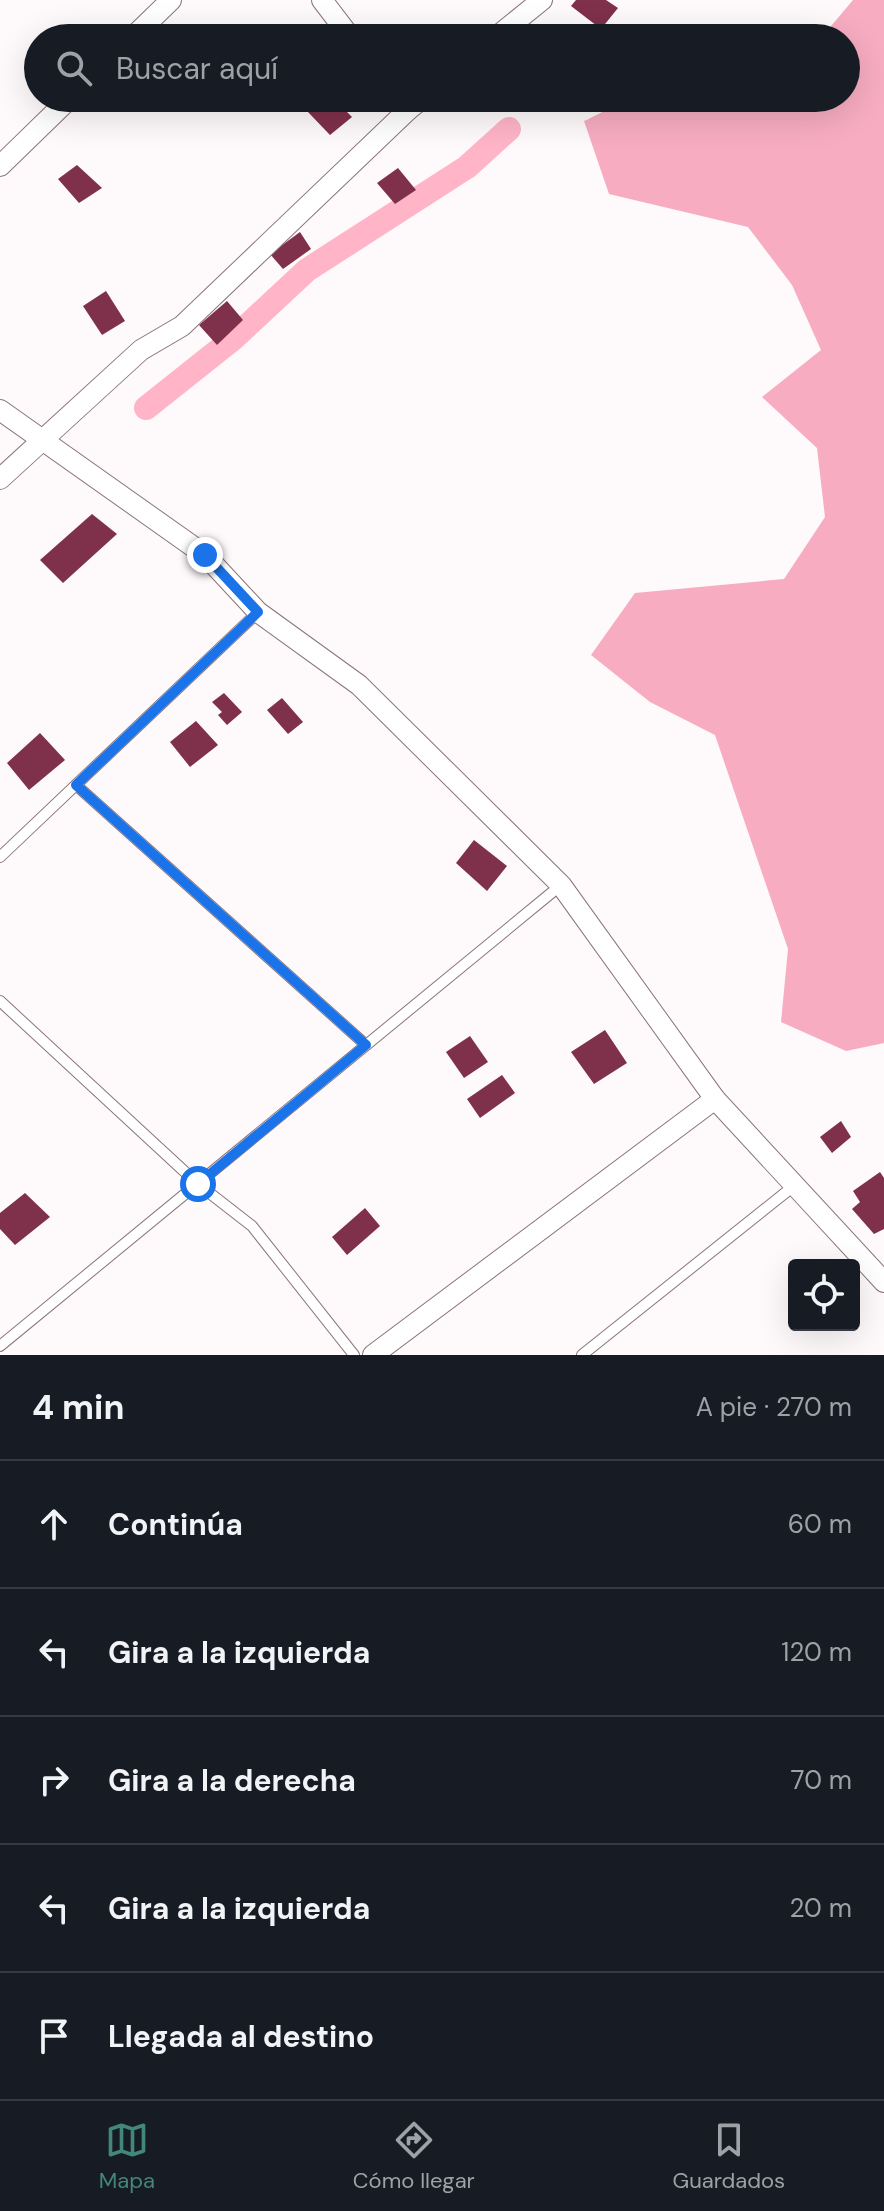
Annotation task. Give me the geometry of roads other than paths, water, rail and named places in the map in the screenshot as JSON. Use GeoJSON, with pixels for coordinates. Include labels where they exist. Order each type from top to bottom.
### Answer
{"type":"FeatureCollection","features":[{"type":"Feature","properties":{"kind":"street"},"geometry":{"type":"LineString","coordinates":[[146,24],[171,0]]}},
{"type":"Feature","properties":{"kind":"street"},"geometry":{"type":"LineString","coordinates":[[322,0],[340,24]]}},
{"type":"Feature","properties":{"kind":"street"},"geometry":{"type":"LineString","coordinates":[[512,24],[542,0]]}},
{"type":"Feature","properties":{"kind":"street"},"geometry":{"type":"LineString","coordinates":[[0,166],[56,112]]}},
{"type":"Feature","properties":{"kind":"street"},"geometry":{"type":"LineString","coordinates":[[0,479],[141,350],[182,326],[399,112]]}},
{"type":"Feature","properties":{"kind":"street"},"geometry":{"type":"LineString","coordinates":[[0,410],[205,555],[258,612],[359,685],[561,885],[715,1099],[884,1282]]}},
{"type":"Feature","properties":{"kind":"street"},"geometry":{"type":"LineString","coordinates":[[373,1355],[715,1099]]}},
{"type":"Feature","properties":{"kind":"lane"},"geometry":{"type":"LineString","coordinates":[[0,857],[258,612]]}},
{"type":"Feature","properties":{"kind":"lane"},"geometry":{"type":"LineString","coordinates":[[76,785],[366,1045]]}},
{"type":"Feature","properties":{"kind":"lane"},"geometry":{"type":"LineString","coordinates":[[0,1346],[561,885]]}},
{"type":"Feature","properties":{"kind":"lane"},"geometry":{"type":"LineString","coordinates":[[0,1001],[198,1184],[252,1226],[354,1355]]}},
{"type":"Feature","properties":{"kind":"lane"},"geometry":{"type":"LineString","coordinates":[[582,1355],[795,1185]]}},
{"type":"Feature","properties":{"kind":"waterway"},"geometry":{"type":"LineString","coordinates":[[146,408],[234,338],[307,270],[467,167],[509,129]]}}]}
